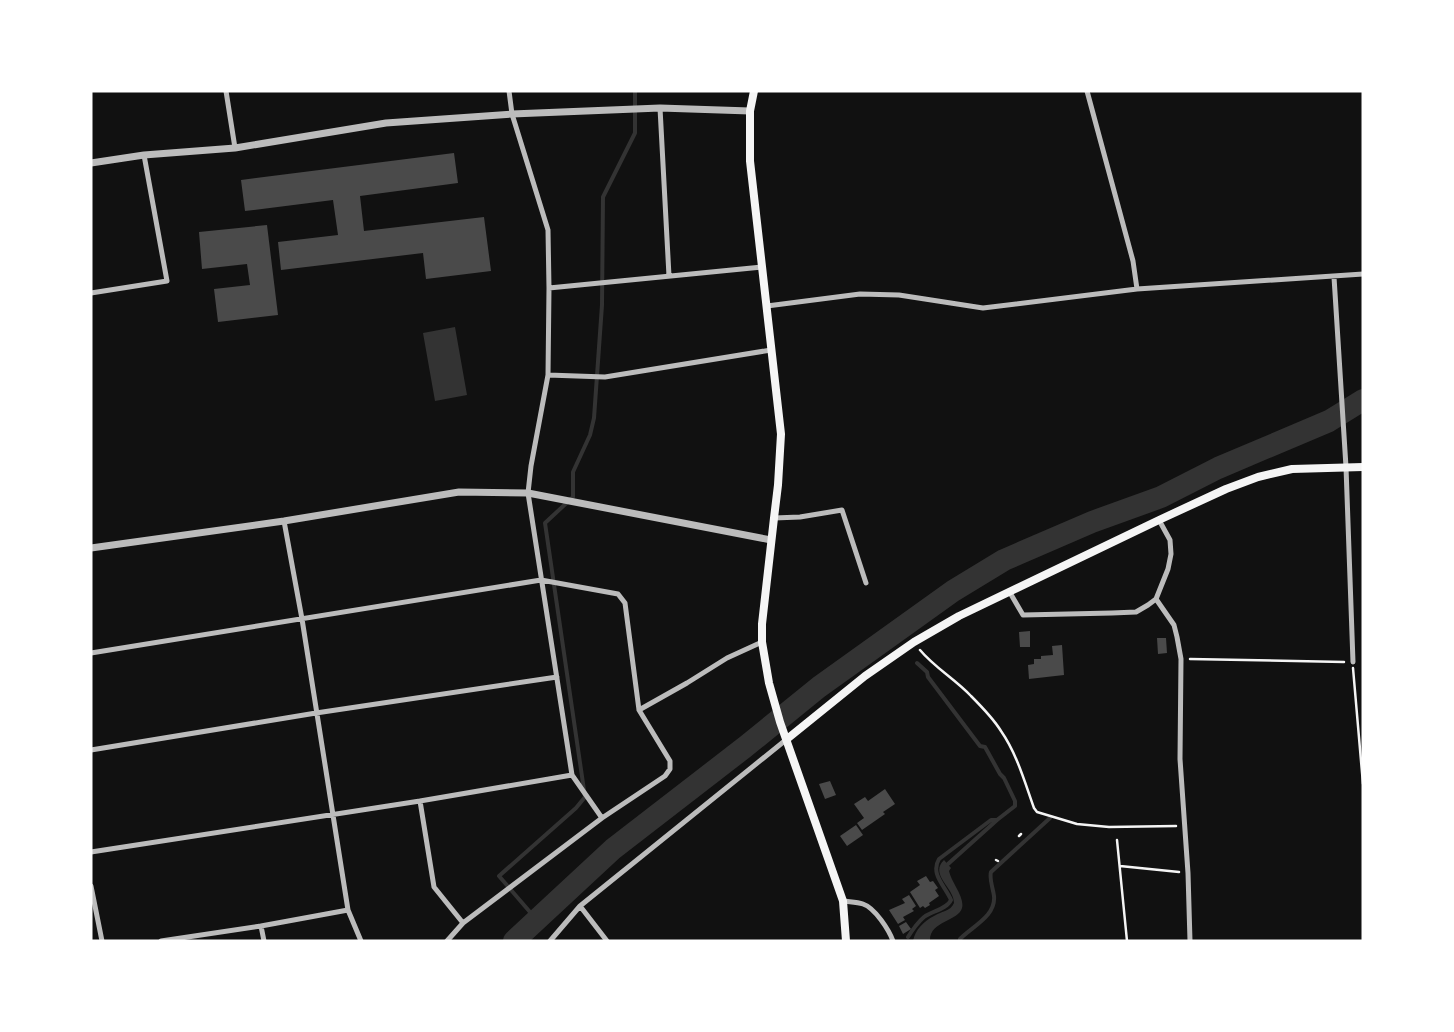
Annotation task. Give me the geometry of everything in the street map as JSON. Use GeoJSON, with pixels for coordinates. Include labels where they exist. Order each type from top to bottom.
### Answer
{"type":"FeatureCollection","features":[{"type":"Feature","properties":{"kind":"main road"},"geometry":{"type":"LineString","coordinates":[[754,91],[750,111],[750,161],[781,434],[778,485],[762,624],[762,642],[769,683],[780,722],[843,901],[846,941]]}},
{"type":"Feature","properties":{"kind":"main road"},"geometry":{"type":"LineString","coordinates":[[786,739],[865,676],[914,642],[959,616],[1009,591],[1159,520],[1226,489],[1258,477],[1292,469],[1363,468]]}},
{"type":"Feature","properties":{"kind":"street"},"geometry":{"type":"LineString","coordinates":[[226,91],[235,148]]}},
{"type":"Feature","properties":{"kind":"street"},"geometry":{"type":"LineString","coordinates":[[509,91],[512,114],[548,230],[548,375],[531,466],[528,493],[572,775],[602,818]]}},
{"type":"Feature","properties":{"kind":"street"},"geometry":{"type":"LineString","coordinates":[[1086,91],[1133,261],[1137,290]]}},
{"type":"Feature","properties":{"kind":"street"},"geometry":{"type":"LineString","coordinates":[[660,108],[669,276]]}},
{"type":"Feature","properties":{"kind":"street"},"geometry":{"type":"LineString","coordinates":[[91,163],[144,155],[235,148],[386,123],[512,114],[660,108],[750,111]]}},
{"type":"Feature","properties":{"kind":"street"},"geometry":{"type":"LineString","coordinates":[[91,293],[167,281],[144,155]]}},
{"type":"Feature","properties":{"kind":"street"},"geometry":{"type":"LineString","coordinates":[[549,288],[762,267]]}},
{"type":"Feature","properties":{"kind":"street"},"geometry":{"type":"LineString","coordinates":[[767,306],[860,294],[899,295],[983,308],[1137,290],[1363,274]]}},
{"type":"Feature","properties":{"kind":"street"},"geometry":{"type":"LineString","coordinates":[[1334,277],[1346,467],[1353,662]]}},
{"type":"Feature","properties":{"kind":"street"},"geometry":{"type":"LineString","coordinates":[[548,375],[605,377],[771,350]]}},
{"type":"Feature","properties":{"kind":"street"},"geometry":{"type":"LineString","coordinates":[[91,548],[284,521],[459,492],[528,493],[771,540]]}},
{"type":"Feature","properties":{"kind":"street"},"geometry":{"type":"LineString","coordinates":[[774,518],[842,510],[866,583]]}},
{"type":"Feature","properties":{"kind":"street"},"geometry":{"type":"LineString","coordinates":[[1009,591],[1022,615],[1136,612],[1156,598],[1168,569],[1171,554],[1170,540],[1159,520]]}},
{"type":"Feature","properties":{"kind":"street"},"geometry":{"type":"LineString","coordinates":[[284,521],[302,619],[348,910],[361,941]]}},
{"type":"Feature","properties":{"kind":"street"},"geometry":{"type":"LineString","coordinates":[[91,653],[542,580],[618,594],[625,603],[639,710],[670,761],[670,769],[665,776],[602,818],[463,924],[447,941]]}},
{"type":"Feature","properties":{"kind":"street"},"geometry":{"type":"LineString","coordinates":[[1156,598],[1174,626],[1181,659],[1180,759],[1188,873],[1190,941]]}},
{"type":"Feature","properties":{"kind":"street"},"geometry":{"type":"LineString","coordinates":[[639,710],[727,658],[762,642]]}},
{"type":"Feature","properties":{"kind":"street"},"geometry":{"type":"LineString","coordinates":[[91,750],[316,713],[557,678]]}},
{"type":"Feature","properties":{"kind":"street"},"geometry":{"type":"LineString","coordinates":[[550,941],[580,906],[786,739]]}},
{"type":"Feature","properties":{"kind":"street"},"geometry":{"type":"LineString","coordinates":[[91,852],[420,801],[572,775]]}},
{"type":"Feature","properties":{"kind":"street"},"geometry":{"type":"LineString","coordinates":[[420,801],[434,887],[463,924]]}},
{"type":"Feature","properties":{"kind":"street"},"geometry":{"type":"LineString","coordinates":[[91,886],[102,941]]}},
{"type":"Feature","properties":{"kind":"street"},"geometry":{"type":"LineString","coordinates":[[843,901],[865,904],[874,911],[891,934],[893,941]]}},
{"type":"Feature","properties":{"kind":"street"},"geometry":{"type":"LineString","coordinates":[[580,906],[607,941]]}},
{"type":"Feature","properties":{"kind":"street"},"geometry":{"type":"LineString","coordinates":[[161,941],[261,926],[348,910]]}},
{"type":"Feature","properties":{"kind":"street"},"geometry":{"type":"LineString","coordinates":[[261,926],[264,941]]}},
{"type":"Feature","properties":{"kind":"path"},"geometry":{"type":"LineString","coordinates":[[914,642],[927,658],[986,711],[1002,732],[1037,812],[1077,824],[1109,827],[1185,826]]}},
{"type":"Feature","properties":{"kind":"path"},"geometry":{"type":"LineString","coordinates":[[1181,659],[1353,662],[1363,784]]}},
{"type":"Feature","properties":{"kind":"path"},"geometry":{"type":"LineString","coordinates":[[1117,840],[1127,941]]}},
{"type":"Feature","properties":{"kind":"path"},"geometry":{"type":"LineString","coordinates":[[1120,866],[1188,873]]}},
{"type":"Feature","properties":{"kind":"shaded area"},"geometry":{"type":"Polygon","coordinates":[[[455,327],[467,395],[435,401],[423,333],[455,327]]]}},
{"type":"Feature","properties":{"kind":"shaded area"},"geometry":{"type":"Polygon","coordinates":[[[944,860],[951,868],[949,871],[950,875],[962,899],[962,908],[956,916],[934,929],[930,941],[913,941],[923,923],[937,914],[948,910],[954,903],[953,897],[939,871],[940,865],[944,860]]]}},
{"type":"Feature","properties":{"kind":"building"},"geometry":{"type":"Polygon","coordinates":[[[454,153],[458,183],[360,196],[364,231],[484,217],[491,271],[426,279],[423,253],[281,270],[278,242],[338,235],[333,200],[245,211],[241,180],[454,153]]]}},
{"type":"Feature","properties":{"kind":"building"},"geometry":{"type":"Polygon","coordinates":[[[267,225],[278,315],[218,322],[214,289],[250,285],[247,264],[202,269],[199,232],[267,225]]]}},
{"type":"Feature","properties":{"kind":"building"},"geometry":{"type":"Polygon","coordinates":[[[1030,631],[1030,647],[1020,647],[1019,632],[1030,631]]]}},
{"type":"Feature","properties":{"kind":"building"},"geometry":{"type":"Polygon","coordinates":[[[1157,638],[1166,638],[1167,653],[1158,654],[1157,638]]]}},
{"type":"Feature","properties":{"kind":"building"},"geometry":{"type":"Polygon","coordinates":[[[1062,645],[1064,675],[1029,679],[1028,665],[1034,664],[1034,659],[1041,659],[1041,656],[1053,655],[1052,646],[1062,645]]]}},
{"type":"Feature","properties":{"kind":"building"},"geometry":{"type":"Polygon","coordinates":[[[830,781],[836,795],[825,799],[819,784],[830,781]]]}},
{"type":"Feature","properties":{"kind":"building"},"geometry":{"type":"Polygon","coordinates":[[[885,789],[895,804],[883,812],[885,814],[862,830],[857,823],[864,818],[854,804],[865,797],[868,801],[885,789]]]}},
{"type":"Feature","properties":{"kind":"building"},"geometry":{"type":"Polygon","coordinates":[[[856,825],[863,835],[847,846],[840,836],[856,825]]]}},
{"type":"Feature","properties":{"kind":"building"},"geometry":{"type":"Polygon","coordinates":[[[926,876],[938,888],[935,890],[939,896],[929,903],[930,905],[920,908],[910,892],[920,885],[917,881],[926,876]]]}},
{"type":"Feature","properties":{"kind":"building"},"geometry":{"type":"Polygon","coordinates":[[[909,895],[916,906],[912,909],[914,911],[903,917],[905,920],[898,924],[889,910],[905,903],[902,899],[909,895]]]}},
{"type":"Feature","properties":{"kind":"building"},"geometry":{"type":"Polygon","coordinates":[[[906,922],[911,929],[903,934],[899,926],[906,922]]]}},
{"type":"Feature","properties":{"kind":"waterway"},"geometry":{"type":"LineString","coordinates":[[536,919],[499,876],[576,808],[585,797],[545,523],[573,497],[573,472],[590,435],[594,418],[602,305],[603,197],[635,133],[635,91]]}},
{"type":"Feature","properties":{"kind":"waterway"},"geometry":{"type":"LineString","coordinates":[[514,941],[613,849],[819,687],[953,591],[1004,560],[1092,522],[1161,497],[1218,468],[1329,421],[1363,400]]}},
{"type":"Feature","properties":{"kind":"waterway"},"geometry":{"type":"LineString","coordinates":[[917,663],[927,672],[928,677],[980,746],[985,747],[1004,778],[1015,801],[1015,806],[948,864]]}},
{"type":"Feature","properties":{"kind":"waterway"},"geometry":{"type":"LineString","coordinates":[[960,941],[988,915],[994,903],[991,872],[1050,818]]}},
{"type":"Feature","properties":{"kind":"waterway"},"geometry":{"type":"LineString","coordinates":[[908,937],[924,917],[946,906],[951,900],[937,875],[936,870],[939,859],[991,820],[997,820]]}}]}
